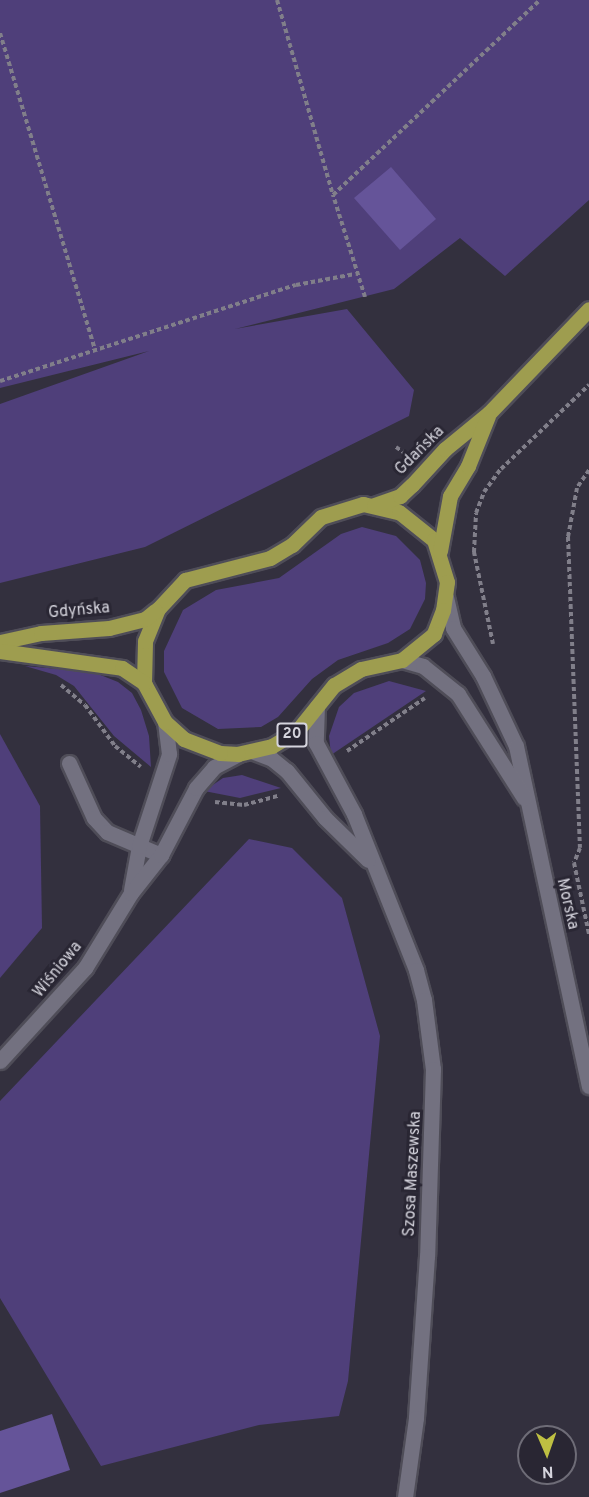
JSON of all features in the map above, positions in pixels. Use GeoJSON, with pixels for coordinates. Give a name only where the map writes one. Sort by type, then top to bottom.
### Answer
{"type":"FeatureCollection","features":[{"type":"Feature","properties":{"kind":"main road","name":"Gdańska"},"geometry":{"type":"LineString","coordinates":[[373,506],[400,496],[444,449],[489,413],[589,309]]}},
{"type":"Feature","properties":{"kind":"main road","name":"Gdańska"},"geometry":{"type":"LineString","coordinates":[[440,551],[450,496],[468,466],[489,413]]}},
{"type":"Feature","properties":{"kind":"main road","name":"20"},"geometry":{"type":"LineString","coordinates":[[347,506],[373,506],[412,519],[424,528],[440,551],[446,597],[434,634],[402,660],[350,675],[334,685],[297,731],[254,752],[238,754],[199,747],[165,722],[144,683],[145,641],[158,609],[192,576],[260,562],[292,545],[321,517],[347,506]]}},
{"type":"Feature","properties":{"kind":"main road","name":"Gdyńska"},"geometry":{"type":"LineString","coordinates":[[0,642],[41,633],[131,623],[158,609]]}},
{"type":"Feature","properties":{"kind":"main road"},"geometry":{"type":"LineString","coordinates":[[0,651],[122,668],[144,683]]}},
{"type":"Feature","properties":{"kind":"street","name":"Morska"},"geometry":{"type":"LineString","coordinates":[[446,597],[453,628],[483,676],[516,746],[589,1086]]}},
{"type":"Feature","properties":{"kind":"street","name":"Morska"},"geometry":{"type":"LineString","coordinates":[[402,660],[423,666],[458,694],[526,801]]}},
{"type":"Feature","properties":{"kind":"street","name":"Szosa Maszewska"},"geometry":{"type":"LineString","coordinates":[[317,706],[316,743],[354,814],[371,863],[395,912],[416,970],[424,1000],[433,1069],[427,1256],[416,1418],[405,1497]]}},
{"type":"Feature","properties":{"kind":"street","name":"Wiśniowa"},"geometry":{"type":"LineString","coordinates":[[131,893],[139,846],[169,754],[165,722]]}},
{"type":"Feature","properties":{"kind":"street","name":"Szosa Maszewska"},"geometry":{"type":"LineString","coordinates":[[254,752],[272,759],[287,771],[325,818],[371,863]]}},
{"type":"Feature","properties":{"kind":"street","name":"Wiśniowa"},"geometry":{"type":"LineString","coordinates":[[0,1061],[68,990],[100,946],[131,893],[161,855],[196,788],[214,767],[238,754]]}},
{"type":"Feature","properties":{"kind":"street"},"geometry":{"type":"LineString","coordinates":[[69,763],[94,818],[107,832],[161,855]]}},
{"type":"Feature","properties":{"kind":"path"},"geometry":{"type":"LineString","coordinates":[[277,0],[355,274],[365,297]]}},
{"type":"Feature","properties":{"kind":"path"},"geometry":{"type":"LineString","coordinates":[[333,195],[540,0]]}},
{"type":"Feature","properties":{"kind":"path"},"geometry":{"type":"LineString","coordinates":[[0,33],[95,349]]}},
{"type":"Feature","properties":{"kind":"path"},"geometry":{"type":"LineString","coordinates":[[0,381],[296,285],[355,274]]}},
{"type":"Feature","properties":{"kind":"path"},"geometry":{"type":"LineString","coordinates":[[538,433],[589,385]]}},
{"type":"Feature","properties":{"kind":"path"},"geometry":{"type":"LineString","coordinates":[[589,470],[577,488],[568,537],[580,848],[574,863],[589,934]]}},
{"type":"Feature","properties":{"kind":"shaded area"},"geometry":{"type":"Polygon","coordinates":[[[0,0],[589,0],[589,200],[505,276],[460,238],[394,289],[235,329],[347,309],[414,390],[409,416],[145,547],[0,583],[0,404],[149,351],[0,388],[0,0]]]}},
{"type":"Feature","properties":{"kind":"shaded area"},"geometry":{"type":"Polygon","coordinates":[[[362,527],[396,536],[420,560],[426,583],[425,599],[410,629],[388,643],[338,660],[312,679],[278,717],[261,727],[218,729],[182,708],[164,672],[164,651],[183,610],[216,590],[279,578],[341,534],[362,527]]]}},
{"type":"Feature","properties":{"kind":"shaded area"},"geometry":{"type":"Polygon","coordinates":[[[25,666],[93,672],[118,682],[132,693],[141,710],[149,736],[151,767],[114,736],[74,686],[56,675],[25,666]]]}},
{"type":"Feature","properties":{"kind":"shaded area"},"geometry":{"type":"Polygon","coordinates":[[[389,681],[426,691],[331,755],[329,736],[339,707],[354,693],[389,681]]]}},
{"type":"Feature","properties":{"kind":"shaded area"},"geometry":{"type":"Polygon","coordinates":[[[0,734],[40,806],[42,928],[0,978],[0,734]]]}},
{"type":"Feature","properties":{"kind":"shaded area"},"geometry":{"type":"Polygon","coordinates":[[[242,775],[281,788],[240,798],[204,791],[223,778],[242,775]]]}},
{"type":"Feature","properties":{"kind":"shaded area"},"geometry":{"type":"Polygon","coordinates":[[[249,839],[292,848],[342,898],[380,1036],[348,1381],[339,1416],[259,1425],[101,1466],[0,1298],[0,1101],[249,839]]]}},
{"type":"Feature","properties":{"kind":"building"},"geometry":{"type":"Polygon","coordinates":[[[391,167],[436,219],[400,250],[354,198],[391,167]]]}},
{"type":"Feature","properties":{"kind":"building"},"geometry":{"type":"Polygon","coordinates":[[[52,1414],[70,1470],[0,1493],[0,1431],[52,1414]]]}}]}
